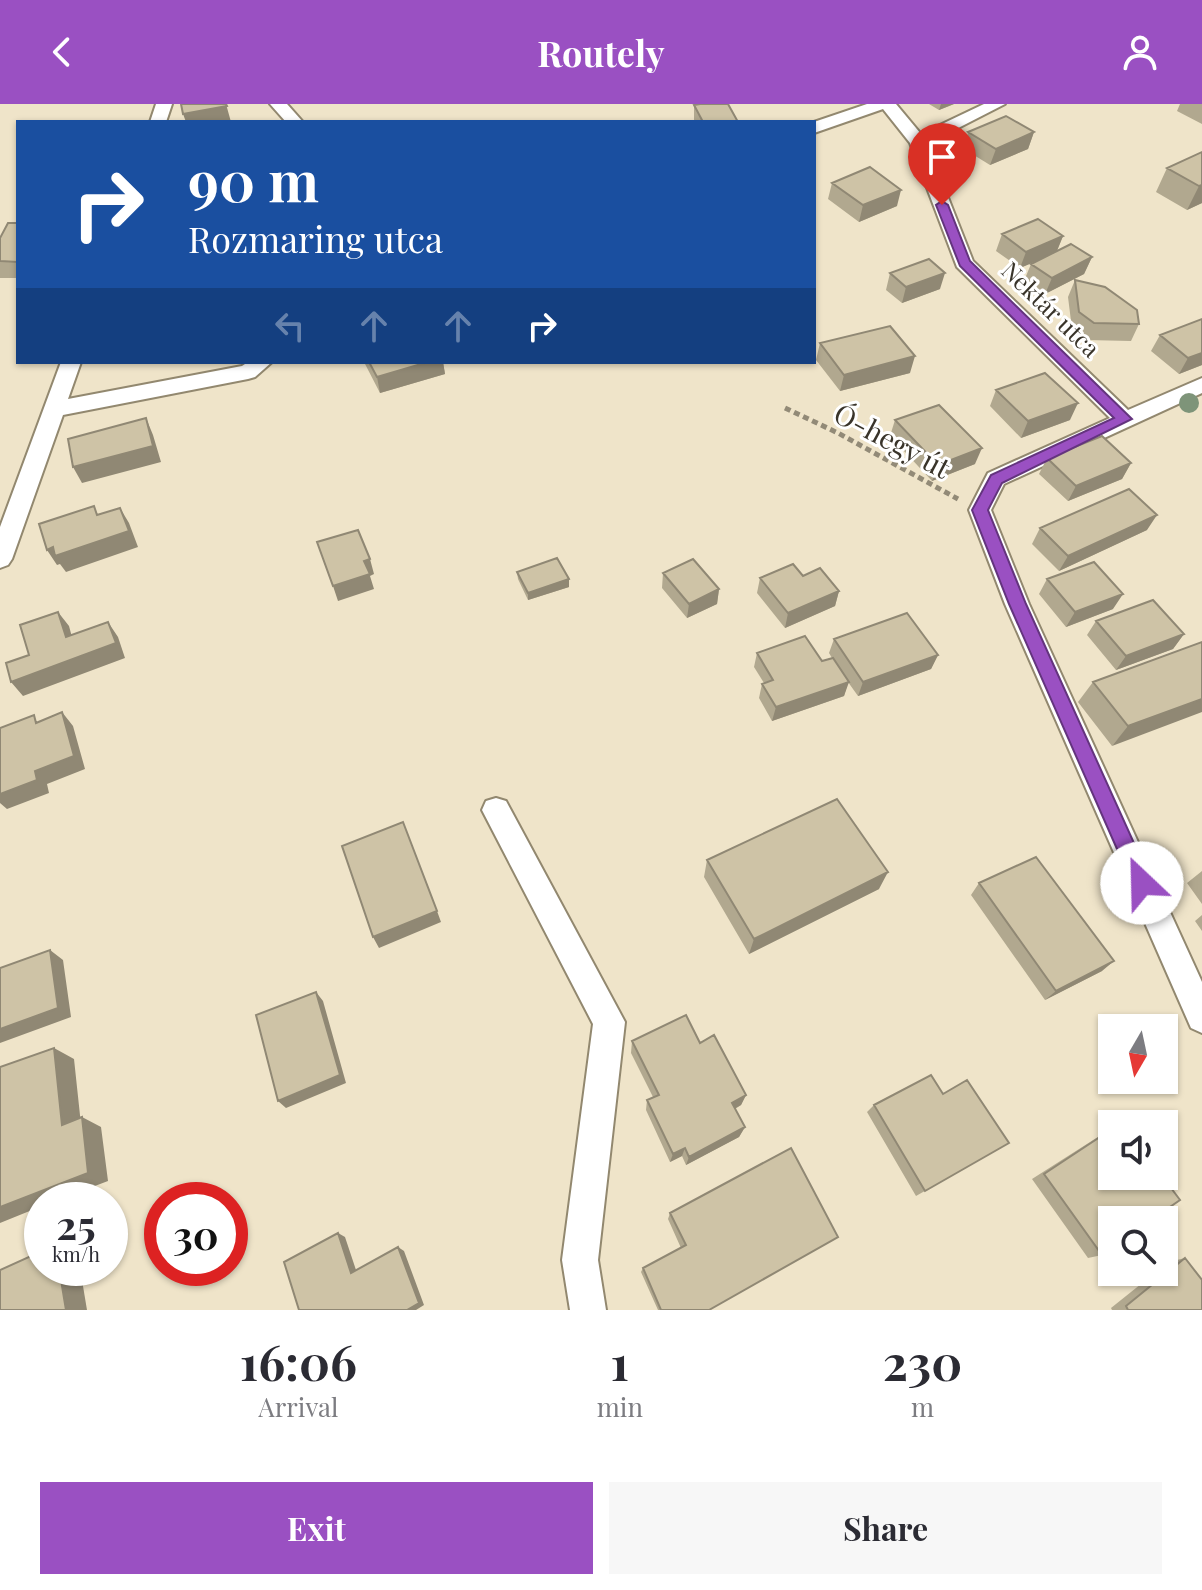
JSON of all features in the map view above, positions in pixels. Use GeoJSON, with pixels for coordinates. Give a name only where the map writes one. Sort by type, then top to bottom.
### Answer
{"type":"FeatureCollection","features":[{"type":"Feature","properties":{"kind":"street"},"geometry":{"type":"LineString","coordinates":[[278,104],[293,120]]}},
{"type":"Feature","properties":{"kind":"street"},"geometry":{"type":"LineString","coordinates":[[816,127],[885,104]]}},
{"type":"Feature","properties":{"kind":"street","name":"Nektár utca"},"geometry":{"type":"LineString","coordinates":[[885,104],[918,142],[964,263],[1124,419]]}},
{"type":"Feature","properties":{"kind":"street"},"geometry":{"type":"LineString","coordinates":[[918,142],[997,104]]}},
{"type":"Feature","properties":{"kind":"street"},"geometry":{"type":"LineString","coordinates":[[0,559],[70,364]]}},
{"type":"Feature","properties":{"kind":"street"},"geometry":{"type":"LineString","coordinates":[[54,409],[248,372],[259,364]]}},
{"type":"Feature","properties":{"kind":"street"},"geometry":{"type":"LineString","coordinates":[[1202,385],[996,479],[980,510],[1017,604],[1202,1017]]}},
{"type":"Feature","properties":{"kind":"street"},"geometry":{"type":"LineString","coordinates":[[496,810],[609,1022],[580,1260],[588,1310]]}},
{"type":"Feature","properties":{"kind":"path","name":"Ó-hegy út"},"geometry":{"type":"LineString","coordinates":[[785,408],[838,433],[980,510]]}},
{"type":"Feature","properties":{"kind":"building"},"geometry":{"type":"Polygon","coordinates":[[[181,104],[226,104],[227,106],[183,114],[181,104]]]}},
{"type":"Feature","properties":{"kind":"building"},"geometry":{"type":"Polygon","coordinates":[[[728,104],[737,120],[702,120],[694,105],[728,104]]]}},
{"type":"Feature","properties":{"kind":"building"},"geometry":{"type":"Polygon","coordinates":[[[1006,116],[1034,132],[996,149],[968,132],[1006,116]]]}},
{"type":"Feature","properties":{"kind":"building"},"geometry":{"type":"Polygon","coordinates":[[[1202,152],[1202,185],[1167,168],[1202,152]]]}},
{"type":"Feature","properties":{"kind":"building"},"geometry":{"type":"Polygon","coordinates":[[[870,167],[901,190],[863,205],[832,183],[870,167]]]}},
{"type":"Feature","properties":{"kind":"building"},"geometry":{"type":"Polygon","coordinates":[[[1038,219],[1063,236],[1026,252],[1002,234],[1038,219]]]}},
{"type":"Feature","properties":{"kind":"building"},"geometry":{"type":"Polygon","coordinates":[[[8,223],[16,223],[16,262],[0,261],[0,238],[8,223]]]}},
{"type":"Feature","properties":{"kind":"building"},"geometry":{"type":"Polygon","coordinates":[[[1071,244],[1092,257],[1052,278],[1031,264],[1071,244]]]}},
{"type":"Feature","properties":{"kind":"building"},"geometry":{"type":"Polygon","coordinates":[[[929,259],[945,273],[906,287],[890,273],[929,259]]]}},
{"type":"Feature","properties":{"kind":"building"},"geometry":{"type":"Polygon","coordinates":[[[1075,280],[1105,287],[1137,310],[1139,324],[1094,323],[1079,312],[1075,280]]]}},
{"type":"Feature","properties":{"kind":"building"},"geometry":{"type":"Polygon","coordinates":[[[1202,319],[1202,353],[1188,358],[1160,335],[1202,319]]]}},
{"type":"Feature","properties":{"kind":"building"},"geometry":{"type":"Polygon","coordinates":[[[890,326],[915,356],[844,375],[820,343],[890,326]]]}},
{"type":"Feature","properties":{"kind":"building"},"geometry":{"type":"Polygon","coordinates":[[[370,364],[421,364],[377,377],[370,364]]]}},
{"type":"Feature","properties":{"kind":"building"},"geometry":{"type":"Polygon","coordinates":[[[1045,373],[1078,403],[1028,421],[996,390],[1045,373]]]}},
{"type":"Feature","properties":{"kind":"building"},"geometry":{"type":"Polygon","coordinates":[[[939,405],[982,448],[938,465],[895,420],[939,405]]]}},
{"type":"Feature","properties":{"kind":"building"},"geometry":{"type":"Polygon","coordinates":[[[146,418],[153,446],[73,467],[68,439],[146,418]]]}},
{"type":"Feature","properties":{"kind":"building"},"geometry":{"type":"Polygon","coordinates":[[[1102,436],[1131,463],[1076,486],[1047,458],[1102,436]]]}},
{"type":"Feature","properties":{"kind":"building"},"geometry":{"type":"Polygon","coordinates":[[[1129,489],[1157,515],[1068,556],[1040,528],[1129,489]]]}},
{"type":"Feature","properties":{"kind":"building"},"geometry":{"type":"Polygon","coordinates":[[[94,506],[97,515],[120,508],[129,531],[55,556],[53,547],[47,550],[39,524],[94,506]]]}},
{"type":"Feature","properties":{"kind":"building"},"geometry":{"type":"Polygon","coordinates":[[[358,530],[370,559],[364,561],[370,574],[333,586],[317,542],[358,530]]]}},
{"type":"Feature","properties":{"kind":"building"},"geometry":{"type":"Polygon","coordinates":[[[557,558],[569,579],[528,593],[517,572],[557,558]]]}},
{"type":"Feature","properties":{"kind":"building"},"geometry":{"type":"Polygon","coordinates":[[[693,559],[719,589],[689,604],[663,573],[693,559]]]}},
{"type":"Feature","properties":{"kind":"building"},"geometry":{"type":"Polygon","coordinates":[[[1094,562],[1123,594],[1075,612],[1047,579],[1094,562]]]}},
{"type":"Feature","properties":{"kind":"building"},"geometry":{"type":"Polygon","coordinates":[[[793,564],[803,576],[820,568],[839,591],[788,613],[760,578],[793,564]]]}},
{"type":"Feature","properties":{"kind":"building"},"geometry":{"type":"Polygon","coordinates":[[[1153,600],[1184,634],[1126,656],[1096,621],[1153,600]]]}},
{"type":"Feature","properties":{"kind":"building"},"geometry":{"type":"Polygon","coordinates":[[[58,612],[66,637],[108,622],[116,643],[11,682],[6,663],[29,655],[20,625],[58,612]]]}},
{"type":"Feature","properties":{"kind":"building"},"geometry":{"type":"Polygon","coordinates":[[[907,613],[938,655],[863,682],[834,639],[907,613]]]}},
{"type":"Feature","properties":{"kind":"building"},"geometry":{"type":"Polygon","coordinates":[[[805,636],[822,661],[833,658],[849,682],[776,707],[762,684],[773,680],[757,653],[805,636]]]}},
{"type":"Feature","properties":{"kind":"building"},"geometry":{"type":"Polygon","coordinates":[[[1202,642],[1202,699],[1128,726],[1093,682],[1202,642]]]}},
{"type":"Feature","properties":{"kind":"building"},"geometry":{"type":"Polygon","coordinates":[[[62,712],[74,756],[35,771],[37,780],[0,794],[0,728],[34,715],[36,723],[62,712]]]}},
{"type":"Feature","properties":{"kind":"building"},"geometry":{"type":"Polygon","coordinates":[[[837,799],[888,872],[754,939],[707,860],[837,799]]]}},
{"type":"Feature","properties":{"kind":"building"},"geometry":{"type":"Polygon","coordinates":[[[403,822],[437,911],[373,937],[342,846],[403,822]]]}},
{"type":"Feature","properties":{"kind":"building"},"geometry":{"type":"Polygon","coordinates":[[[1036,857],[1114,961],[1056,991],[979,883],[1036,857]]]}},
{"type":"Feature","properties":{"kind":"building"},"geometry":{"type":"Polygon","coordinates":[[[50,950],[58,1008],[0,1029],[0,968],[50,950]]]}},
{"type":"Feature","properties":{"kind":"building"},"geometry":{"type":"Polygon","coordinates":[[[316,992],[340,1075],[278,1101],[256,1015],[316,992]]]}},
{"type":"Feature","properties":{"kind":"building"},"geometry":{"type":"Polygon","coordinates":[[[686,1015],[700,1043],[714,1035],[746,1095],[732,1103],[745,1127],[689,1157],[685,1148],[673,1154],[647,1100],[659,1095],[632,1041],[686,1015]]]}},
{"type":"Feature","properties":{"kind":"building"},"geometry":{"type":"Polygon","coordinates":[[[54,1048],[62,1125],[82,1117],[88,1173],[65,1182],[24,1182],[24,1198],[0,1207],[0,1067],[54,1048]]]}},
{"type":"Feature","properties":{"kind":"building"},"geometry":{"type":"Polygon","coordinates":[[[931,1075],[943,1094],[967,1080],[1009,1143],[925,1191],[874,1105],[931,1075]]]}},
{"type":"Feature","properties":{"kind":"building"},"geometry":{"type":"Polygon","coordinates":[[[1098,1138],[1098,1190],[1172,1190],[1180,1200],[1171,1206],[1098,1206],[1098,1249],[1044,1174],[1098,1138]]]}},
{"type":"Feature","properties":{"kind":"building"},"geometry":{"type":"Polygon","coordinates":[[[791,1148],[838,1237],[709,1310],[661,1310],[643,1268],[686,1245],[670,1213],[791,1148]]]}},
{"type":"Feature","properties":{"kind":"building"},"geometry":{"type":"Polygon","coordinates":[[[338,1233],[351,1273],[398,1247],[419,1303],[407,1310],[299,1310],[284,1262],[338,1233]]]}},
{"type":"Feature","properties":{"kind":"building"},"geometry":{"type":"Polygon","coordinates":[[[1185,1258],[1202,1280],[1202,1310],[1128,1310],[1126,1306],[1151,1286],[1178,1286],[1178,1264],[1185,1258]]]}},
{"type":"Feature","properties":{"kind":"building"},"geometry":{"type":"Polygon","coordinates":[[[24,1259],[24,1286],[62,1286],[66,1310],[0,1310],[0,1270],[24,1259]]]}},
{"type":"Feature","properties":{"kind":"route"},"geometry":{"type":"LineString","coordinates":[[942,205],[964,263],[1124,419],[996,479],[980,510],[1017,604],[1142,883]]}}]}
